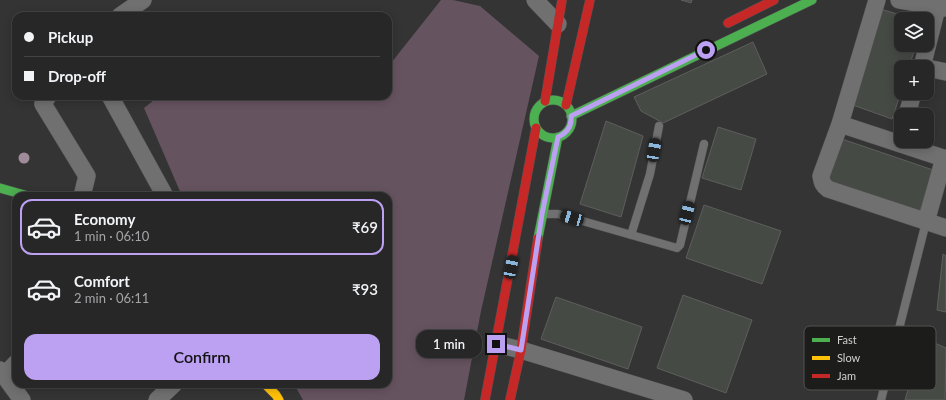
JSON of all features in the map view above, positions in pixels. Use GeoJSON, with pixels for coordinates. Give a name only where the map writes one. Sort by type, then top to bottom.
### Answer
{"type":"FeatureCollection","features":[{"type":"Feature","properties":{"kind":"main road"},"geometry":{"type":"LineString","coordinates":[[545,101],[562,0]]}},
{"type":"Feature","properties":{"kind":"main road"},"geometry":{"type":"LineString","coordinates":[[569,110],[558,100],[545,101],[540,104],[534,115],[536,128],[540,133],[551,138],[558,137],[568,130],[571,125],[569,110],[590,0]]}},
{"type":"Feature","properties":{"kind":"main road"},"geometry":{"type":"LineString","coordinates":[[718,28],[774,0]]}},
{"type":"Feature","properties":{"kind":"main road"},"geometry":{"type":"LineString","coordinates":[[569,110],[706,50],[812,0]]}},
{"type":"Feature","properties":{"kind":"main road"},"geometry":{"type":"LineString","coordinates":[[569,110],[589,98]]}},
{"type":"Feature","properties":{"kind":"main road"},"geometry":{"type":"LineString","coordinates":[[485,400],[536,128]]}},
{"type":"Feature","properties":{"kind":"main road"},"geometry":{"type":"LineString","coordinates":[[510,400],[521,350],[542,214],[558,137]]}},
{"type":"Feature","properties":{"kind":"main road"},"geometry":{"type":"LineString","coordinates":[[0,188],[14,192]]}},
{"type":"Feature","properties":{"kind":"main road"},"geometry":{"type":"LineString","coordinates":[[261,388],[262,395]]}},
{"type":"Feature","properties":{"kind":"main road"},"geometry":{"type":"LineString","coordinates":[[269,388],[279,400]]}},
{"type":"Feature","properties":{"kind":"street"},"geometry":{"type":"LineString","coordinates":[[126,12],[144,0]]}},
{"type":"Feature","properties":{"kind":"street"},"geometry":{"type":"LineString","coordinates":[[535,0],[558,24]]}},
{"type":"Feature","properties":{"kind":"street"},"geometry":{"type":"LineString","coordinates":[[877,0],[840,124],[822,176],[822,182],[828,190],[946,228]]}},
{"type":"Feature","properties":{"kind":"street"},"geometry":{"type":"LineString","coordinates":[[899,0],[941,5],[926,60]]}},
{"type":"Feature","properties":{"kind":"street"},"geometry":{"type":"LineString","coordinates":[[934,69],[946,72]]}},
{"type":"Feature","properties":{"kind":"street"},"geometry":{"type":"LineString","coordinates":[[46,100],[43,104],[87,176],[83,192]]}},
{"type":"Feature","properties":{"kind":"street"},"geometry":{"type":"LineString","coordinates":[[112,100],[163,192]]}},
{"type":"Feature","properties":{"kind":"street"},"geometry":{"type":"LineString","coordinates":[[840,124],[894,137]]}},
{"type":"Feature","properties":{"kind":"street"},"geometry":{"type":"LineString","coordinates":[[921,148],[945,159],[926,222]]}},
{"type":"Feature","properties":{"kind":"street"},"geometry":{"type":"LineString","coordinates":[[496,344],[521,350],[684,400]]}},
{"type":"Feature","properties":{"kind":"street"},"geometry":{"type":"LineString","coordinates":[[12,366],[2,373],[12,386]]}},
{"type":"Feature","properties":{"kind":"street"},"geometry":{"type":"LineString","coordinates":[[639,386],[652,400]]}},
{"type":"Feature","properties":{"kind":"street"},"geometry":{"type":"LineString","coordinates":[[13,388],[22,400]]}},
{"type":"Feature","properties":{"kind":"street"},"geometry":{"type":"LineString","coordinates":[[157,400],[170,388]]}},
{"type":"Feature","properties":{"kind":"lane"},"geometry":{"type":"LineString","coordinates":[[631,235],[650,174],[659,126]]}},
{"type":"Feature","properties":{"kind":"lane"},"geometry":{"type":"LineString","coordinates":[[542,214],[558,214],[677,248],[680,245],[704,144]]}},
{"type":"Feature","properties":{"kind":"lane"},"geometry":{"type":"LineString","coordinates":[[900,326],[926,222]]}},
{"type":"Feature","properties":{"kind":"lane"},"geometry":{"type":"LineString","coordinates":[[881,400],[884,390]]}},
{"type":"Feature","properties":{"kind":"shaded area"},"geometry":{"type":"Polygon","coordinates":[[[441,0],[453,0],[480,6],[539,56],[481,311],[464,400],[303,400],[296,388],[392,388],[392,192],[180,192],[144,108],[154,100],[392,100],[392,62],[441,0]]]}},
{"type":"Feature","properties":{"kind":"building"},"geometry":{"type":"Polygon","coordinates":[[[681,0],[692,0],[691,3],[681,0]]]}},
{"type":"Feature","properties":{"kind":"building"},"geometry":{"type":"Polygon","coordinates":[[[881,9],[894,13],[894,52],[914,52],[911,60],[894,60],[894,100],[898,100],[896,108],[894,108],[892,119],[850,104],[881,9]]]}},
{"type":"Feature","properties":{"kind":"building"},"geometry":{"type":"Polygon","coordinates":[[[753,42],[767,74],[663,123],[641,111],[634,97],[753,42]]]}},
{"type":"Feature","properties":{"kind":"building"},"geometry":{"type":"Polygon","coordinates":[[[606,121],[643,136],[621,217],[580,204],[606,121]]]}},
{"type":"Feature","properties":{"kind":"building"},"geometry":{"type":"Polygon","coordinates":[[[718,127],[756,139],[741,190],[702,178],[718,127]]]}},
{"type":"Feature","properties":{"kind":"building"},"geometry":{"type":"Polygon","coordinates":[[[839,138],[933,170],[920,211],[825,181],[839,138]]]}},
{"type":"Feature","properties":{"kind":"building"},"geometry":{"type":"Polygon","coordinates":[[[704,205],[781,231],[762,284],[686,258],[704,205]]]}},
{"type":"Feature","properties":{"kind":"building"},"geometry":{"type":"Polygon","coordinates":[[[943,254],[946,256],[946,312],[937,310],[943,254]]]}},
{"type":"Feature","properties":{"kind":"building"},"geometry":{"type":"Polygon","coordinates":[[[683,295],[752,320],[726,393],[657,368],[683,295]]]}},
{"type":"Feature","properties":{"kind":"building"},"geometry":{"type":"Polygon","coordinates":[[[556,297],[642,327],[628,369],[541,339],[556,297]]]}},
{"type":"Feature","properties":{"kind":"building"},"geometry":{"type":"Polygon","coordinates":[[[936,344],[946,348],[945,400],[905,400],[908,390],[936,390],[936,344]]]}},
{"type":"Feature","properties":{"kind":"traffic: fast"},"geometry":{"type":"LineString","coordinates":[[571,116],[812,0]]}},
{"type":"Feature","properties":{"kind":"traffic: fast"},"geometry":{"type":"LineString","coordinates":[[553,100],[563,103],[569,109],[572,119],[569,129],[563,135],[553,138],[543,135],[537,129],[534,119],[537,109],[543,103],[553,100]]}},
{"type":"Feature","properties":{"kind":"traffic: fast"},"geometry":{"type":"LineString","coordinates":[[538,238],[558,137]]}},
{"type":"Feature","properties":{"kind":"traffic: fast"},"geometry":{"type":"LineString","coordinates":[[0,188],[14,192]]}},
{"type":"Feature","properties":{"kind":"traffic: slow"},"geometry":{"type":"LineString","coordinates":[[269,388],[279,400]]}},
{"type":"Feature","properties":{"kind":"traffic: jam"},"geometry":{"type":"LineString","coordinates":[[545,101],[562,0]]}},
{"type":"Feature","properties":{"kind":"traffic: jam"},"geometry":{"type":"LineString","coordinates":[[566,105],[590,0]]}},
{"type":"Feature","properties":{"kind":"traffic: jam"},"geometry":{"type":"LineString","coordinates":[[728,23],[774,0]]}},
{"type":"Feature","properties":{"kind":"traffic: jam"},"geometry":{"type":"LineString","coordinates":[[485,400],[536,128]]}},
{"type":"Feature","properties":{"kind":"traffic: jam"},"geometry":{"type":"LineString","coordinates":[[510,400],[521,350],[538,238]]}},
{"type":"Feature","properties":{"kind":"route"},"geometry":{"type":"LineString","coordinates":[[496,344],[521,350],[542,214],[558,137],[568,130],[571,125],[571,116],[706,50]]}}]}
